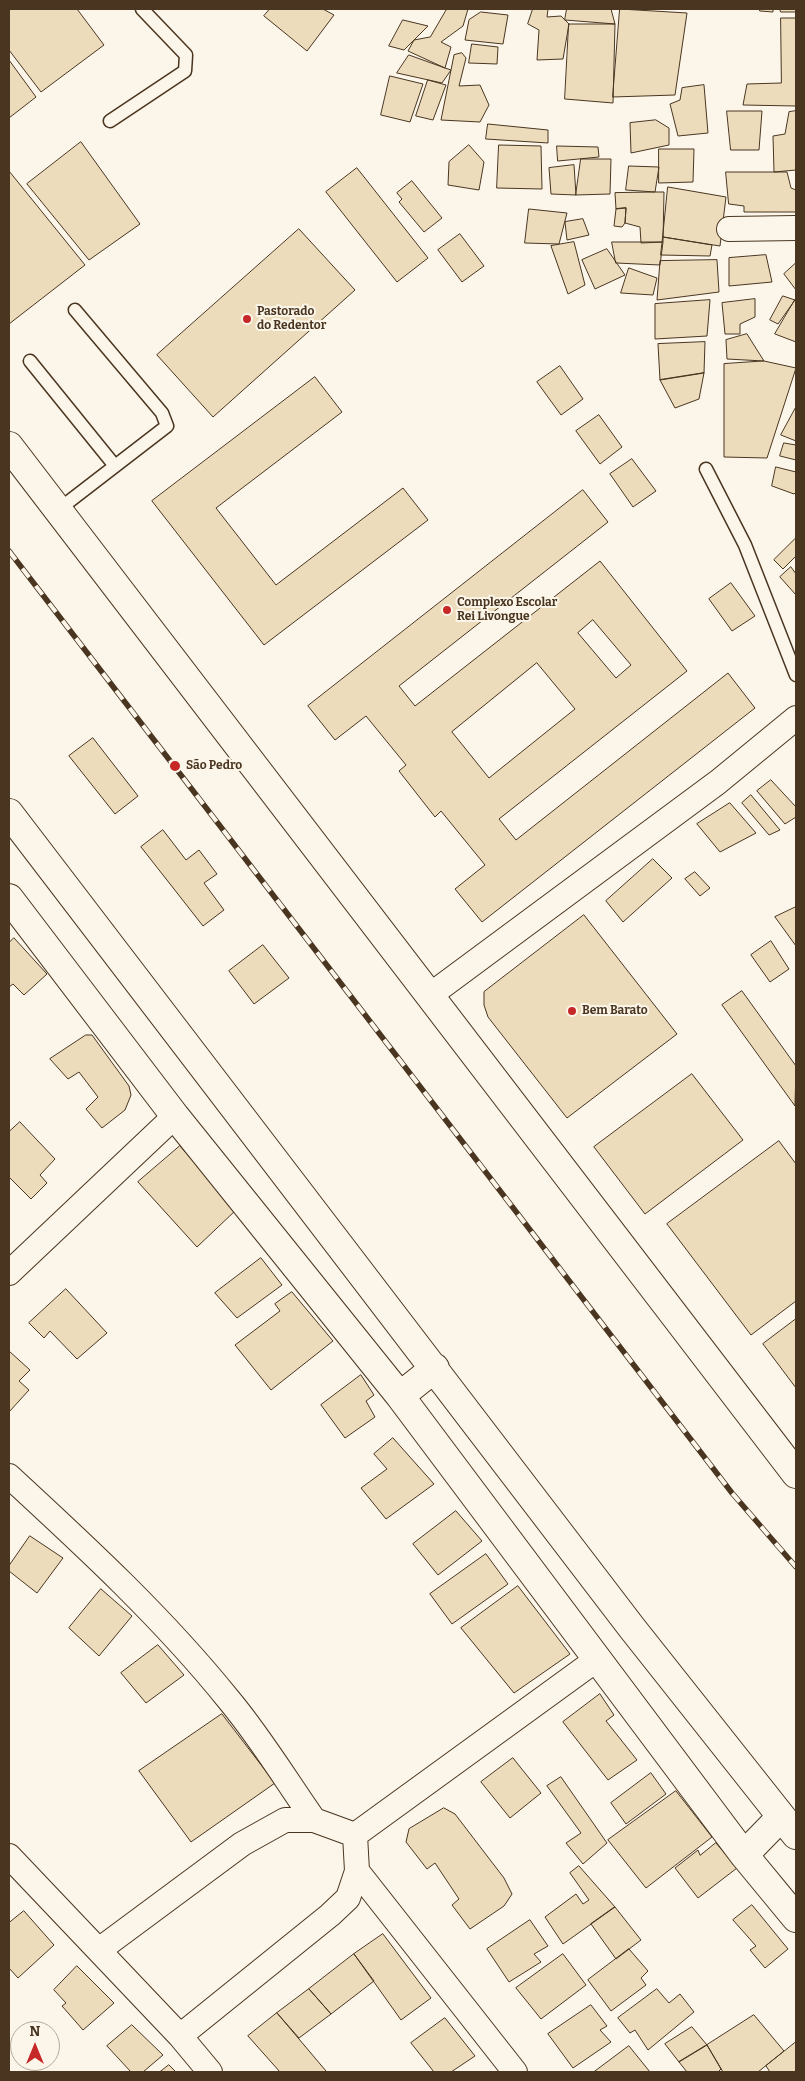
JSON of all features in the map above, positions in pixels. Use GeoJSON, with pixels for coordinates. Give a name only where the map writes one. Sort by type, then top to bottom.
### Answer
{"type":"FeatureCollection","features":[{"type":"Feature","properties":{"kind":"main road"},"geometry":{"type":"LineString","coordinates":[[9,446],[796,1474]]}},
{"type":"Feature","properties":{"kind":"main road"},"geometry":{"type":"LineString","coordinates":[[9,813],[209,1078],[435,1368],[632,1628],[789,1826],[744,1855]]}},
{"type":"Feature","properties":{"kind":"main road"},"geometry":{"type":"LineString","coordinates":[[9,898],[175,1116],[400,1396],[596,1660],[744,1855],[796,1918]]}},
{"type":"Feature","properties":{"kind":"main road"},"geometry":{"type":"LineString","coordinates":[[400,1396],[435,1368]]}},
{"type":"Feature","properties":{"kind":"street"},"geometry":{"type":"LineString","coordinates":[[729,230],[796,228]]}},
{"type":"Feature","properties":{"kind":"street"},"geometry":{"type":"LineString","coordinates":[[429,996],[718,782],[796,718]]}},
{"type":"Feature","properties":{"kind":"street"},"geometry":{"type":"LineString","coordinates":[[9,1273],[175,1116]]}},
{"type":"Feature","properties":{"kind":"street"},"geometry":{"type":"LineString","coordinates":[[9,1476],[146,1606],[230,1700],[314,1820]]}},
{"type":"Feature","properties":{"kind":"street"},"geometry":{"type":"LineString","coordinates":[[355,1835],[596,1660]]}},
{"type":"Feature","properties":{"kind":"street"},"geometry":{"type":"LineString","coordinates":[[98,1950],[242,1844],[285,1820],[314,1820],[355,1835]]}},
{"type":"Feature","properties":{"kind":"street"},"geometry":{"type":"LineString","coordinates":[[180,2036],[348,1898],[357,1871],[355,1835]]}},
{"type":"Feature","properties":{"kind":"street"},"geometry":{"type":"LineString","coordinates":[[9,1856],[180,2036],[210,2072]]}},
{"type":"Feature","properties":{"kind":"street"},"geometry":{"type":"LineString","coordinates":[[357,1871],[515,2072]]}},
{"type":"Feature","properties":{"kind":"lane"},"geometry":{"type":"LineString","coordinates":[[110,121],[185,71],[186,54],[142,9]]}},
{"type":"Feature","properties":{"kind":"lane"},"geometry":{"type":"LineString","coordinates":[[58,510],[167,426],[162,413],[75,310]]}},
{"type":"Feature","properties":{"kind":"lane"},"geometry":{"type":"LineString","coordinates":[[30,361],[115,466]]}},
{"type":"Feature","properties":{"kind":"lane"},"geometry":{"type":"LineString","coordinates":[[706,468],[745,545],[796,675]]}},
{"type":"Feature","properties":{"kind":"building"},"geometry":{"type":"Polygon","coordinates":[[[9,9],[77,9],[104,45],[41,92],[9,50],[9,9]]]}},
{"type":"Feature","properties":{"kind":"building"},"geometry":{"type":"Polygon","coordinates":[[[270,9],[323,9],[334,15],[307,51],[264,16],[270,9]]]}},
{"type":"Feature","properties":{"kind":"building"},"geometry":{"type":"Polygon","coordinates":[[[447,9],[468,9],[463,26],[441,42],[451,47],[445,68],[408,51],[414,40],[430,37],[447,9]]]}},
{"type":"Feature","properties":{"kind":"building"},"geometry":{"type":"Polygon","coordinates":[[[533,9],[548,9],[547,17],[561,16],[569,24],[563,59],[537,60],[539,30],[528,24],[533,9]]]}},
{"type":"Feature","properties":{"kind":"building"},"geometry":{"type":"Polygon","coordinates":[[[567,9],[611,9],[615,24],[565,20],[567,9]]]}},
{"type":"Feature","properties":{"kind":"building"},"geometry":{"type":"Polygon","coordinates":[[[620,9],[687,13],[675,95],[613,97],[620,9]]]}},
{"type":"Feature","properties":{"kind":"building"},"geometry":{"type":"Polygon","coordinates":[[[760,9],[773,9],[773,12],[760,11],[760,9]]]}},
{"type":"Feature","properties":{"kind":"building"},"geometry":{"type":"Polygon","coordinates":[[[780,9],[796,9],[796,12],[781,12],[780,9]]]}},
{"type":"Feature","properties":{"kind":"building"},"geometry":{"type":"Polygon","coordinates":[[[481,12],[508,15],[503,44],[465,40],[469,20],[481,12]]]}},
{"type":"Feature","properties":{"kind":"building"},"geometry":{"type":"Polygon","coordinates":[[[781,18],[796,18],[796,106],[743,105],[747,84],[781,83],[781,18]]]}},
{"type":"Feature","properties":{"kind":"building"},"geometry":{"type":"Polygon","coordinates":[[[403,20],[428,26],[404,50],[389,46],[403,20]]]}},
{"type":"Feature","properties":{"kind":"building"},"geometry":{"type":"Polygon","coordinates":[[[569,24],[615,24],[613,103],[565,99],[569,24]]]}},
{"type":"Feature","properties":{"kind":"building"},"geometry":{"type":"Polygon","coordinates":[[[472,44],[498,47],[497,64],[469,63],[472,44]]]}},
{"type":"Feature","properties":{"kind":"building"},"geometry":{"type":"Polygon","coordinates":[[[462,53],[466,58],[459,86],[480,85],[489,105],[480,122],[441,120],[454,55],[462,53]]]}},
{"type":"Feature","properties":{"kind":"building"},"geometry":{"type":"Polygon","coordinates":[[[409,55],[451,70],[442,83],[397,73],[409,55]]]}},
{"type":"Feature","properties":{"kind":"building"},"geometry":{"type":"Polygon","coordinates":[[[9,60],[36,97],[9,118],[9,60]]]}},
{"type":"Feature","properties":{"kind":"building"},"geometry":{"type":"Polygon","coordinates":[[[390,76],[423,84],[410,122],[381,115],[390,76]]]}},
{"type":"Feature","properties":{"kind":"building"},"geometry":{"type":"Polygon","coordinates":[[[428,80],[446,85],[433,120],[416,116],[428,80]]]}},
{"type":"Feature","properties":{"kind":"building"},"geometry":{"type":"Polygon","coordinates":[[[704,85],[708,133],[678,136],[670,104],[680,100],[682,88],[704,85]]]}},
{"type":"Feature","properties":{"kind":"building"},"geometry":{"type":"Polygon","coordinates":[[[727,111],[762,111],[759,150],[731,150],[727,111]]]}},
{"type":"Feature","properties":{"kind":"building"},"geometry":{"type":"Polygon","coordinates":[[[796,111],[796,170],[774,172],[773,136],[785,134],[789,112],[796,111]]]}},
{"type":"Feature","properties":{"kind":"building"},"geometry":{"type":"Polygon","coordinates":[[[656,120],[669,128],[669,145],[631,153],[630,123],[656,120]]]}},
{"type":"Feature","properties":{"kind":"building"},"geometry":{"type":"Polygon","coordinates":[[[488,124],[548,130],[548,143],[486,139],[488,124]]]}},
{"type":"Feature","properties":{"kind":"building"},"geometry":{"type":"Polygon","coordinates":[[[81,142],[140,224],[89,260],[27,184],[81,142]]]}},
{"type":"Feature","properties":{"kind":"building"},"geometry":{"type":"Polygon","coordinates":[[[469,145],[484,162],[479,190],[448,185],[449,162],[469,145]]]}},
{"type":"Feature","properties":{"kind":"building"},"geometry":{"type":"Polygon","coordinates":[[[499,145],[541,146],[542,189],[497,188],[499,145]]]}},
{"type":"Feature","properties":{"kind":"building"},"geometry":{"type":"Polygon","coordinates":[[[557,146],[598,147],[599,157],[558,161],[557,146]]]}},
{"type":"Feature","properties":{"kind":"building"},"geometry":{"type":"Polygon","coordinates":[[[659,149],[694,149],[693,182],[659,183],[659,149]]]}},
{"type":"Feature","properties":{"kind":"building"},"geometry":{"type":"Polygon","coordinates":[[[581,159],[611,159],[610,194],[576,195],[581,159]]]}},
{"type":"Feature","properties":{"kind":"building"},"geometry":{"type":"Polygon","coordinates":[[[574,165],[576,195],[551,194],[549,168],[574,165]]]}},
{"type":"Feature","properties":{"kind":"building"},"geometry":{"type":"Polygon","coordinates":[[[629,166],[659,167],[655,192],[626,190],[629,166]]]}},
{"type":"Feature","properties":{"kind":"building"},"geometry":{"type":"Polygon","coordinates":[[[357,168],[428,258],[397,282],[326,192],[357,168]]]}},
{"type":"Feature","properties":{"kind":"building"},"geometry":{"type":"Polygon","coordinates":[[[9,171],[85,265],[9,324],[9,171]]]}},
{"type":"Feature","properties":{"kind":"building"},"geometry":{"type":"Polygon","coordinates":[[[726,172],[787,172],[791,188],[796,190],[796,212],[744,212],[744,206],[729,204],[726,172]]]}},
{"type":"Feature","properties":{"kind":"building"},"geometry":{"type":"Polygon","coordinates":[[[412,181],[442,218],[424,232],[399,202],[402,199],[397,193],[412,181]]]}},
{"type":"Feature","properties":{"kind":"building"},"geometry":{"type":"Polygon","coordinates":[[[668,187],[726,197],[720,246],[663,237],[668,187]]]}},
{"type":"Feature","properties":{"kind":"building"},"geometry":{"type":"Polygon","coordinates":[[[664,192],[663,242],[641,243],[640,227],[625,223],[626,208],[616,209],[615,193],[664,192]]]}},
{"type":"Feature","properties":{"kind":"building"},"geometry":{"type":"Polygon","coordinates":[[[626,208],[625,223],[622,227],[614,226],[616,209],[626,208]]]}},
{"type":"Feature","properties":{"kind":"building"},"geometry":{"type":"Polygon","coordinates":[[[529,209],[567,213],[559,244],[525,243],[529,209]]]}},
{"type":"Feature","properties":{"kind":"building"},"geometry":{"type":"Polygon","coordinates":[[[583,219],[589,235],[567,240],[565,222],[583,219]]]}},
{"type":"Feature","properties":{"kind":"building"},"geometry":{"type":"Polygon","coordinates":[[[299,229],[355,290],[213,417],[157,355],[299,229]]]}},
{"type":"Feature","properties":{"kind":"building"},"geometry":{"type":"Polygon","coordinates":[[[460,234],[484,266],[462,282],[438,250],[460,234]]]}},
{"type":"Feature","properties":{"kind":"building"},"geometry":{"type":"Polygon","coordinates":[[[663,237],[712,245],[710,256],[661,255],[663,237]]]}},
{"type":"Feature","properties":{"kind":"building"},"geometry":{"type":"Polygon","coordinates":[[[574,242],[585,285],[568,294],[551,246],[574,242]]]}},
{"type":"Feature","properties":{"kind":"building"},"geometry":{"type":"Polygon","coordinates":[[[612,242],[663,242],[660,265],[616,263],[612,242]]]}},
{"type":"Feature","properties":{"kind":"building"},"geometry":{"type":"Polygon","coordinates":[[[607,249],[625,275],[595,289],[582,260],[607,249]]]}},
{"type":"Feature","properties":{"kind":"building"},"geometry":{"type":"Polygon","coordinates":[[[766,255],[772,282],[729,286],[729,258],[766,255]]]}},
{"type":"Feature","properties":{"kind":"building"},"geometry":{"type":"Polygon","coordinates":[[[717,260],[719,292],[657,300],[660,261],[717,260]]]}},
{"type":"Feature","properties":{"kind":"building"},"geometry":{"type":"Polygon","coordinates":[[[796,263],[796,290],[784,274],[796,263]]]}},
{"type":"Feature","properties":{"kind":"building"},"geometry":{"type":"Polygon","coordinates":[[[629,268],[657,278],[653,295],[621,293],[629,268]]]}},
{"type":"Feature","properties":{"kind":"building"},"geometry":{"type":"Polygon","coordinates":[[[783,296],[795,300],[778,324],[770,320],[783,296]]]}},
{"type":"Feature","properties":{"kind":"building"},"geometry":{"type":"Polygon","coordinates":[[[755,299],[755,317],[740,324],[740,334],[725,334],[722,303],[755,299]]]}},
{"type":"Feature","properties":{"kind":"building"},"geometry":{"type":"Polygon","coordinates":[[[710,300],[707,336],[655,339],[655,304],[710,300]]]}},
{"type":"Feature","properties":{"kind":"building"},"geometry":{"type":"Polygon","coordinates":[[[796,301],[796,342],[775,334],[796,301]]]}},
{"type":"Feature","properties":{"kind":"building"},"geometry":{"type":"Polygon","coordinates":[[[747,334],[764,361],[727,359],[726,340],[747,334]]]}},
{"type":"Feature","properties":{"kind":"building"},"geometry":{"type":"Polygon","coordinates":[[[705,342],[704,373],[660,380],[658,344],[705,342]]]}},
{"type":"Feature","properties":{"kind":"building"},"geometry":{"type":"Polygon","coordinates":[[[764,361],[796,368],[767,458],[724,457],[724,364],[764,361]]]}},
{"type":"Feature","properties":{"kind":"building"},"geometry":{"type":"Polygon","coordinates":[[[560,366],[583,399],[561,415],[537,382],[560,366]]]}},
{"type":"Feature","properties":{"kind":"building"},"geometry":{"type":"Polygon","coordinates":[[[704,373],[699,399],[675,408],[660,380],[704,373]]]}},
{"type":"Feature","properties":{"kind":"building"},"geometry":{"type":"Polygon","coordinates":[[[315,377],[342,412],[216,508],[276,585],[403,488],[428,520],[264,645],[152,501],[315,377]]]}},
{"type":"Feature","properties":{"kind":"building"},"geometry":{"type":"Polygon","coordinates":[[[796,407],[796,441],[781,435],[796,407]]]}},
{"type":"Feature","properties":{"kind":"building"},"geometry":{"type":"Polygon","coordinates":[[[599,415],[622,447],[600,464],[576,431],[599,415]]]}},
{"type":"Feature","properties":{"kind":"building"},"geometry":{"type":"Polygon","coordinates":[[[784,443],[796,445],[796,460],[780,456],[784,443]]]}},
{"type":"Feature","properties":{"kind":"building"},"geometry":{"type":"Polygon","coordinates":[[[632,459],[656,491],[633,507],[610,474],[632,459]]]}},
{"type":"Feature","properties":{"kind":"building"},"geometry":{"type":"Polygon","coordinates":[[[776,467],[796,472],[796,492],[794,494],[772,486],[776,467]]]}},
{"type":"Feature","properties":{"kind":"building"},"geometry":{"type":"Polygon","coordinates":[[[583,490],[608,522],[399,686],[415,706],[600,561],[687,671],[499,819],[516,840],[728,673],[755,708],[482,922],[455,889],[485,865],[441,811],[435,817],[399,771],[406,765],[366,716],[335,740],[308,706],[583,490]],[[593,620],[578,633],[616,678],[631,665],[593,620]],[[537,663],[452,732],[489,778],[575,709],[537,663]]]}},
{"type":"Feature","properties":{"kind":"building"},"geometry":{"type":"Polygon","coordinates":[[[796,538],[796,556],[783,569],[774,560],[796,538]]]}},
{"type":"Feature","properties":{"kind":"building"},"geometry":{"type":"Polygon","coordinates":[[[791,567],[796,574],[796,595],[780,577],[791,567]]]}},
{"type":"Feature","properties":{"kind":"building"},"geometry":{"type":"Polygon","coordinates":[[[731,583],[755,616],[732,631],[709,599],[731,583]]]}},
{"type":"Feature","properties":{"kind":"building"},"geometry":{"type":"Polygon","coordinates":[[[93,738],[138,796],[115,814],[69,756],[93,738]]]}},
{"type":"Feature","properties":{"kind":"building"},"geometry":{"type":"Polygon","coordinates":[[[771,780],[796,807],[796,817],[785,824],[757,791],[771,780]]]}},
{"type":"Feature","properties":{"kind":"building"},"geometry":{"type":"Polygon","coordinates":[[[751,795],[780,830],[769,835],[742,803],[751,795]]]}},
{"type":"Feature","properties":{"kind":"building"},"geometry":{"type":"Polygon","coordinates":[[[730,803],[756,833],[720,852],[697,824],[730,803]]]}},
{"type":"Feature","properties":{"kind":"building"},"geometry":{"type":"Polygon","coordinates":[[[163,830],[186,860],[199,850],[217,874],[204,883],[224,910],[203,926],[141,847],[163,830]]]}},
{"type":"Feature","properties":{"kind":"building"},"geometry":{"type":"Polygon","coordinates":[[[653,859],[672,878],[623,922],[606,901],[653,859]]]}},
{"type":"Feature","properties":{"kind":"building"},"geometry":{"type":"Polygon","coordinates":[[[695,872],[710,888],[700,896],[685,879],[695,872]]]}},
{"type":"Feature","properties":{"kind":"building"},"geometry":{"type":"Polygon","coordinates":[[[796,907],[796,946],[775,917],[796,907]]]}},
{"type":"Feature","properties":{"kind":"building","name":"Bem Barato"},"geometry":{"type":"Polygon","coordinates":[[[584,915],[677,1034],[567,1118],[488,1017],[484,1005],[484,992],[584,915]]]}},
{"type":"Feature","properties":{"kind":"building"},"geometry":{"type":"Polygon","coordinates":[[[14,938],[47,974],[24,995],[13,984],[9,987],[9,943],[14,938]]]}},
{"type":"Feature","properties":{"kind":"building"},"geometry":{"type":"Polygon","coordinates":[[[771,941],[789,969],[770,982],[751,955],[771,941]]]}},
{"type":"Feature","properties":{"kind":"building"},"geometry":{"type":"Polygon","coordinates":[[[263,945],[289,978],[254,1004],[229,971],[263,945]]]}},
{"type":"Feature","properties":{"kind":"building"},"geometry":{"type":"Polygon","coordinates":[[[742,991],[796,1066],[795,1106],[722,1005],[742,991]]]}},
{"type":"Feature","properties":{"kind":"building"},"geometry":{"type":"Polygon","coordinates":[[[86,1035],[92,1035],[129,1086],[131,1095],[125,1110],[102,1128],[86,1109],[98,1097],[79,1072],[68,1079],[50,1059],[86,1035]]]}},
{"type":"Feature","properties":{"kind":"building"},"geometry":{"type":"Polygon","coordinates":[[[692,1074],[743,1140],[645,1214],[594,1147],[692,1074]]]}},
{"type":"Feature","properties":{"kind":"building"},"geometry":{"type":"Polygon","coordinates":[[[20,1122],[55,1159],[40,1175],[47,1183],[31,1199],[9,1177],[9,1132],[20,1122]]]}},
{"type":"Feature","properties":{"kind":"building"},"geometry":{"type":"Polygon","coordinates":[[[779,1141],[796,1164],[796,1301],[751,1335],[667,1224],[779,1141]]]}},
{"type":"Feature","properties":{"kind":"building"},"geometry":{"type":"Polygon","coordinates":[[[180,1146],[236,1210],[197,1247],[138,1182],[180,1146]]]}},
{"type":"Feature","properties":{"kind":"building"},"geometry":{"type":"Polygon","coordinates":[[[261,1258],[282,1285],[237,1318],[215,1293],[261,1258]]]}},
{"type":"Feature","properties":{"kind":"building"},"geometry":{"type":"Polygon","coordinates":[[[66,1289],[107,1333],[77,1359],[50,1331],[44,1338],[29,1323],[66,1289]]]}},
{"type":"Feature","properties":{"kind":"building"},"geometry":{"type":"Polygon","coordinates":[[[292,1292],[333,1341],[271,1390],[235,1345],[280,1311],[275,1304],[292,1292]]]}},
{"type":"Feature","properties":{"kind":"building"},"geometry":{"type":"Polygon","coordinates":[[[796,1319],[796,1388],[763,1344],[796,1319]]]}},
{"type":"Feature","properties":{"kind":"building"},"geometry":{"type":"Polygon","coordinates":[[[9,1351],[30,1370],[19,1381],[29,1390],[9,1412],[9,1351]]]}},
{"type":"Feature","properties":{"kind":"building"},"geometry":{"type":"Polygon","coordinates":[[[361,1375],[374,1395],[366,1401],[375,1417],[345,1438],[321,1405],[361,1375]]]}},
{"type":"Feature","properties":{"kind":"building"},"geometry":{"type":"Polygon","coordinates":[[[393,1438],[434,1484],[386,1519],[361,1488],[387,1469],[374,1454],[393,1438]]]}},
{"type":"Feature","properties":{"kind":"building"},"geometry":{"type":"Polygon","coordinates":[[[456,1511],[482,1541],[438,1575],[413,1544],[456,1511]]]}},
{"type":"Feature","properties":{"kind":"building"},"geometry":{"type":"Polygon","coordinates":[[[30,1536],[63,1558],[37,1593],[9,1571],[9,1566],[30,1536]]]}},
{"type":"Feature","properties":{"kind":"building"},"geometry":{"type":"Polygon","coordinates":[[[486,1554],[508,1584],[452,1624],[430,1594],[486,1554]]]}},
{"type":"Feature","properties":{"kind":"building"},"geometry":{"type":"Polygon","coordinates":[[[518,1586],[570,1654],[514,1693],[461,1628],[518,1586]]]}},
{"type":"Feature","properties":{"kind":"building"},"geometry":{"type":"Polygon","coordinates":[[[101,1589],[132,1616],[99,1656],[69,1628],[101,1589]]]}},
{"type":"Feature","properties":{"kind":"building"},"geometry":{"type":"Polygon","coordinates":[[[158,1645],[184,1675],[146,1703],[121,1673],[158,1645]]]}},
{"type":"Feature","properties":{"kind":"building"},"geometry":{"type":"Polygon","coordinates":[[[600,1694],[614,1715],[606,1721],[637,1760],[608,1780],[563,1722],[600,1694]]]}},
{"type":"Feature","properties":{"kind":"building"},"geometry":{"type":"Polygon","coordinates":[[[222,1714],[275,1783],[191,1842],[139,1771],[222,1714]]]}},
{"type":"Feature","properties":{"kind":"building"},"geometry":{"type":"Polygon","coordinates":[[[513,1758],[541,1793],[510,1818],[481,1782],[513,1758]]]}},
{"type":"Feature","properties":{"kind":"building"},"geometry":{"type":"Polygon","coordinates":[[[651,1773],[666,1794],[626,1824],[611,1803],[651,1773]]]}},
{"type":"Feature","properties":{"kind":"building"},"geometry":{"type":"Polygon","coordinates":[[[561,1777],[607,1843],[583,1864],[566,1843],[581,1833],[547,1786],[561,1777]]]}},
{"type":"Feature","properties":{"kind":"building"},"geometry":{"type":"Polygon","coordinates":[[[676,1791],[712,1837],[646,1888],[608,1840],[676,1791]]]}},
{"type":"Feature","properties":{"kind":"building"},"geometry":{"type":"Polygon","coordinates":[[[444,1808],[455,1814],[504,1878],[512,1894],[504,1906],[470,1929],[452,1905],[459,1899],[435,1863],[427,1869],[406,1842],[409,1829],[444,1808]]]}},
{"type":"Feature","properties":{"kind":"building"},"geometry":{"type":"Polygon","coordinates":[[[716,1843],[737,1868],[698,1898],[675,1868],[698,1850],[700,1855],[716,1843]]]}},
{"type":"Feature","properties":{"kind":"building"},"geometry":{"type":"Polygon","coordinates":[[[579,1866],[615,1907],[563,1944],[545,1917],[576,1894],[583,1904],[589,1900],[570,1873],[579,1866]]]}},
{"type":"Feature","properties":{"kind":"building"},"geometry":{"type":"Polygon","coordinates":[[[752,1905],[788,1949],[765,1968],[750,1950],[756,1946],[733,1920],[752,1905]]]}},
{"type":"Feature","properties":{"kind":"building"},"geometry":{"type":"Polygon","coordinates":[[[615,1907],[641,1940],[616,1959],[591,1924],[615,1907]]]}},
{"type":"Feature","properties":{"kind":"building"},"geometry":{"type":"Polygon","coordinates":[[[24,1911],[54,1945],[18,1978],[9,1968],[9,1923],[24,1911]]]}},
{"type":"Feature","properties":{"kind":"building"},"geometry":{"type":"Polygon","coordinates":[[[530,1920],[548,1946],[534,1954],[541,1962],[509,1982],[487,1949],[530,1920]]]}},
{"type":"Feature","properties":{"kind":"building"},"geometry":{"type":"Polygon","coordinates":[[[383,1934],[431,1998],[401,2020],[354,1954],[383,1934]]]}},
{"type":"Feature","properties":{"kind":"building"},"geometry":{"type":"Polygon","coordinates":[[[629,1949],[648,1971],[641,1978],[646,1985],[611,2011],[588,1980],[629,1949]]]}},
{"type":"Feature","properties":{"kind":"building"},"geometry":{"type":"Polygon","coordinates":[[[354,1954],[374,1981],[331,2014],[309,1989],[354,1954]]]}},
{"type":"Feature","properties":{"kind":"building"},"geometry":{"type":"Polygon","coordinates":[[[563,1954],[586,1985],[541,2019],[516,1988],[563,1954]]]}},
{"type":"Feature","properties":{"kind":"building"},"geometry":{"type":"Polygon","coordinates":[[[77,1966],[114,2003],[83,2030],[62,2006],[66,2003],[54,1990],[77,1966]]]}},
{"type":"Feature","properties":{"kind":"building"},"geometry":{"type":"Polygon","coordinates":[[[309,1989],[331,2014],[299,2038],[277,2013],[309,1989]]]}},
{"type":"Feature","properties":{"kind":"building"},"geometry":{"type":"Polygon","coordinates":[[[657,1989],[669,2003],[680,1994],[694,2012],[648,2050],[635,2030],[630,2033],[618,2018],[657,1989]]]}},
{"type":"Feature","properties":{"kind":"building"},"geometry":{"type":"Polygon","coordinates":[[[591,2005],[607,2026],[600,2030],[611,2042],[573,2068],[548,2034],[591,2005]]]}},
{"type":"Feature","properties":{"kind":"building"},"geometry":{"type":"Polygon","coordinates":[[[277,2013],[326,2071],[280,2072],[248,2036],[277,2013]]]}},
{"type":"Feature","properties":{"kind":"building"},"geometry":{"type":"Polygon","coordinates":[[[754,2015],[784,2051],[758,2072],[723,2072],[707,2045],[754,2015]]]}},
{"type":"Feature","properties":{"kind":"building"},"geometry":{"type":"Polygon","coordinates":[[[445,2018],[475,2056],[451,2072],[434,2072],[411,2043],[445,2018]]]}},
{"type":"Feature","properties":{"kind":"building"},"geometry":{"type":"Polygon","coordinates":[[[132,2025],[163,2055],[143,2072],[131,2072],[107,2046],[132,2025]]]}},
{"type":"Feature","properties":{"kind":"building"},"geometry":{"type":"Polygon","coordinates":[[[692,2027],[707,2045],[679,2062],[665,2044],[692,2027]]]}},
{"type":"Feature","properties":{"kind":"building"},"geometry":{"type":"Polygon","coordinates":[[[796,2042],[796,2072],[770,2072],[766,2066],[796,2042]]]}},
{"type":"Feature","properties":{"kind":"building"},"geometry":{"type":"Polygon","coordinates":[[[707,2045],[721,2069],[718,2072],[687,2072],[679,2062],[707,2045]]]}},
{"type":"Feature","properties":{"kind":"building"},"geometry":{"type":"Polygon","coordinates":[[[629,2046],[650,2072],[594,2072],[629,2046]]]}},
{"type":"Feature","properties":{"kind":"building"},"geometry":{"type":"Polygon","coordinates":[[[169,2065],[176,2072],[160,2072],[169,2065]]]}},
{"type":"Feature","properties":{"kind":"railway"},"geometry":{"type":"LineString","coordinates":[[9,551],[732,1493],[796,1567]]}},
{"type":"Feature","properties":{"kind":"place","name":"Pastorado do Redentor"},"geometry":{"type":"Point","coordinates":[247,319]}},
{"type":"Feature","properties":{"kind":"place","name":"Complexo Escolar Rei Livongue"},"geometry":{"type":"Point","coordinates":[447,610]}},
{"type":"Feature","properties":{"kind":"place","name":"São Pedro"},"geometry":{"type":"Point","coordinates":[175,766]}},
{"type":"Feature","properties":{"kind":"place","name":"Bem Barato"},"geometry":{"type":"Point","coordinates":[572,1011]}}]}
